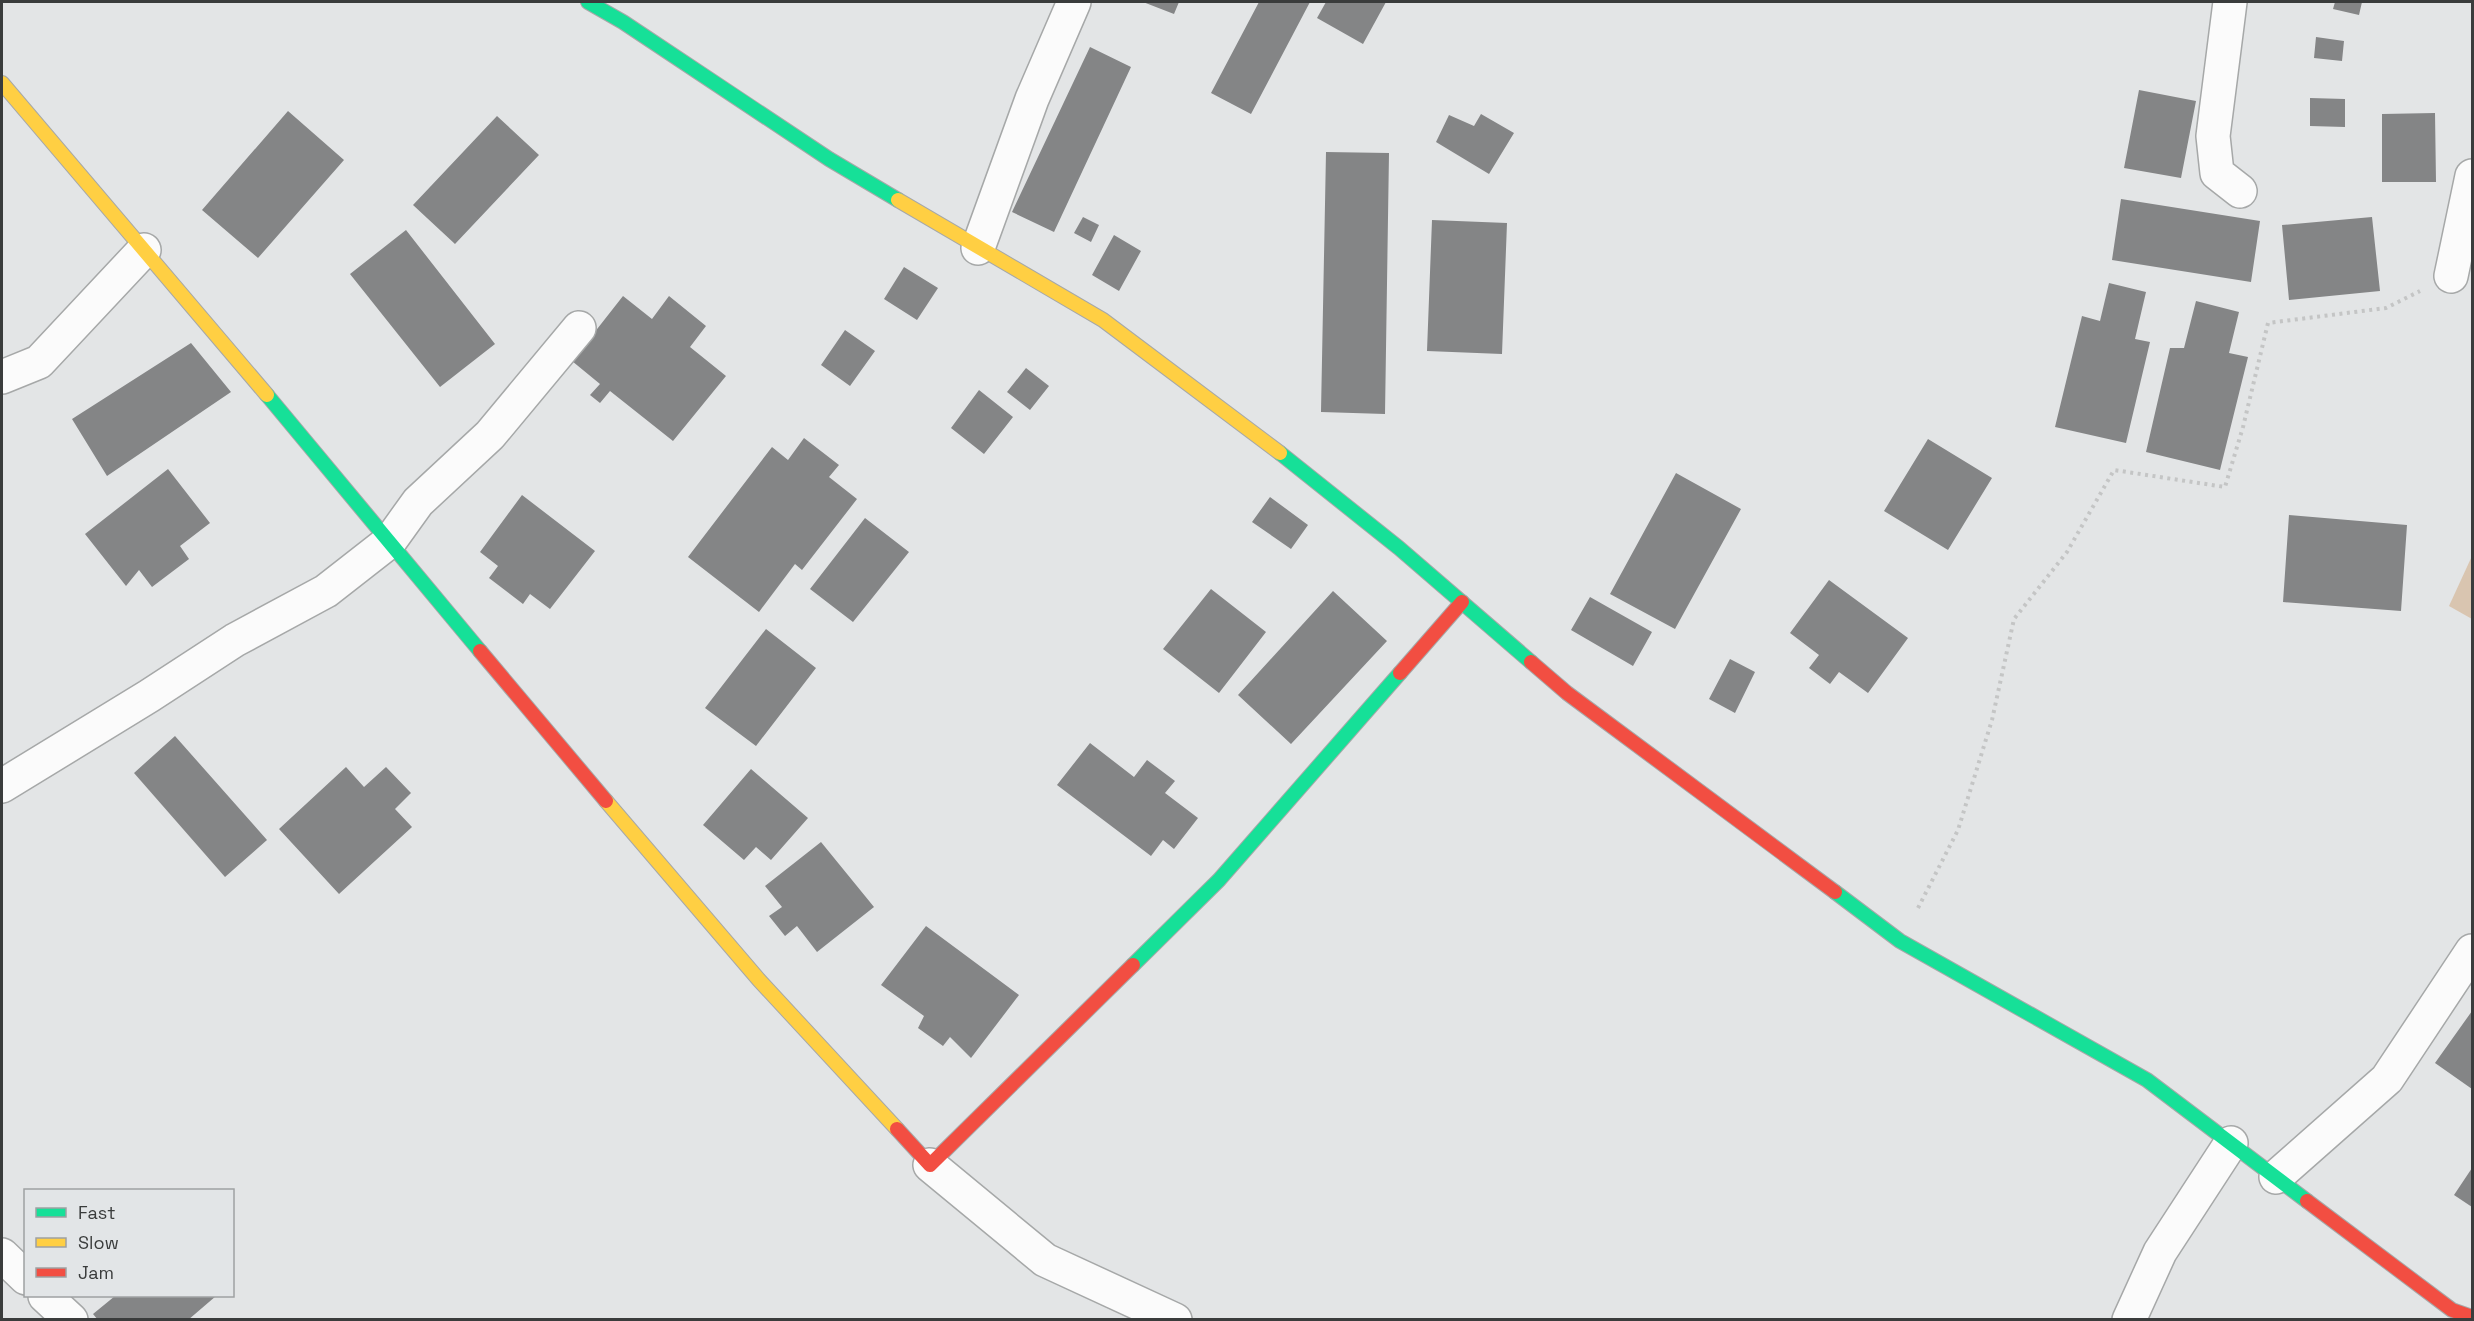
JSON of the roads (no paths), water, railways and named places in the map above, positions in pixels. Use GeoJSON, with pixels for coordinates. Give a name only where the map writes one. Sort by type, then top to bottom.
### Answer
{"type":"FeatureCollection","features":[{"type":"Feature","properties":{"kind":"street"},"geometry":{"type":"LineString","coordinates":[[588,2],[633,29],[829,159],[1103,320],[1266,441],[1462,602],[1567,693],[1900,941],[2147,1080],[2452,1310],[2472,1317]]}},
{"type":"Feature","properties":{"kind":"street"},"geometry":{"type":"LineString","coordinates":[[978,248],[1032,99],[1074,2]]}},
{"type":"Feature","properties":{"kind":"street"},"geometry":{"type":"LineString","coordinates":[[2230,2],[2213,136],[2217,173],[2240,191]]}},
{"type":"Feature","properties":{"kind":"street"},"geometry":{"type":"LineString","coordinates":[[2,83],[759,980],[930,1165],[1045,1260],[1175,1320]]}},
{"type":"Feature","properties":{"kind":"street"},"geometry":{"type":"LineString","coordinates":[[2451,276],[2472,176]]}},
{"type":"Feature","properties":{"kind":"street"},"geometry":{"type":"LineString","coordinates":[[2,377],[39,362],[144,250]]}},
{"type":"Feature","properties":{"kind":"street"},"geometry":{"type":"LineString","coordinates":[[2,786],[235,640],[326,591],[390,541],[418,502],[490,435],[579,328]]}},
{"type":"Feature","properties":{"kind":"street"},"geometry":{"type":"LineString","coordinates":[[930,1165],[1219,880],[1462,602]]}},
{"type":"Feature","properties":{"kind":"street"},"geometry":{"type":"LineString","coordinates":[[2276,1177],[2387,1079],[2472,951]]}},
{"type":"Feature","properties":{"kind":"street"},"geometry":{"type":"LineString","coordinates":[[2129,1320],[2160,1252],[2231,1143]]}},
{"type":"Feature","properties":{"kind":"street"},"geometry":{"type":"LineString","coordinates":[[2,1255],[24,1276]]}},
{"type":"Feature","properties":{"kind":"street"},"geometry":{"type":"LineString","coordinates":[[46,1297],[71,1320]]}}]}
